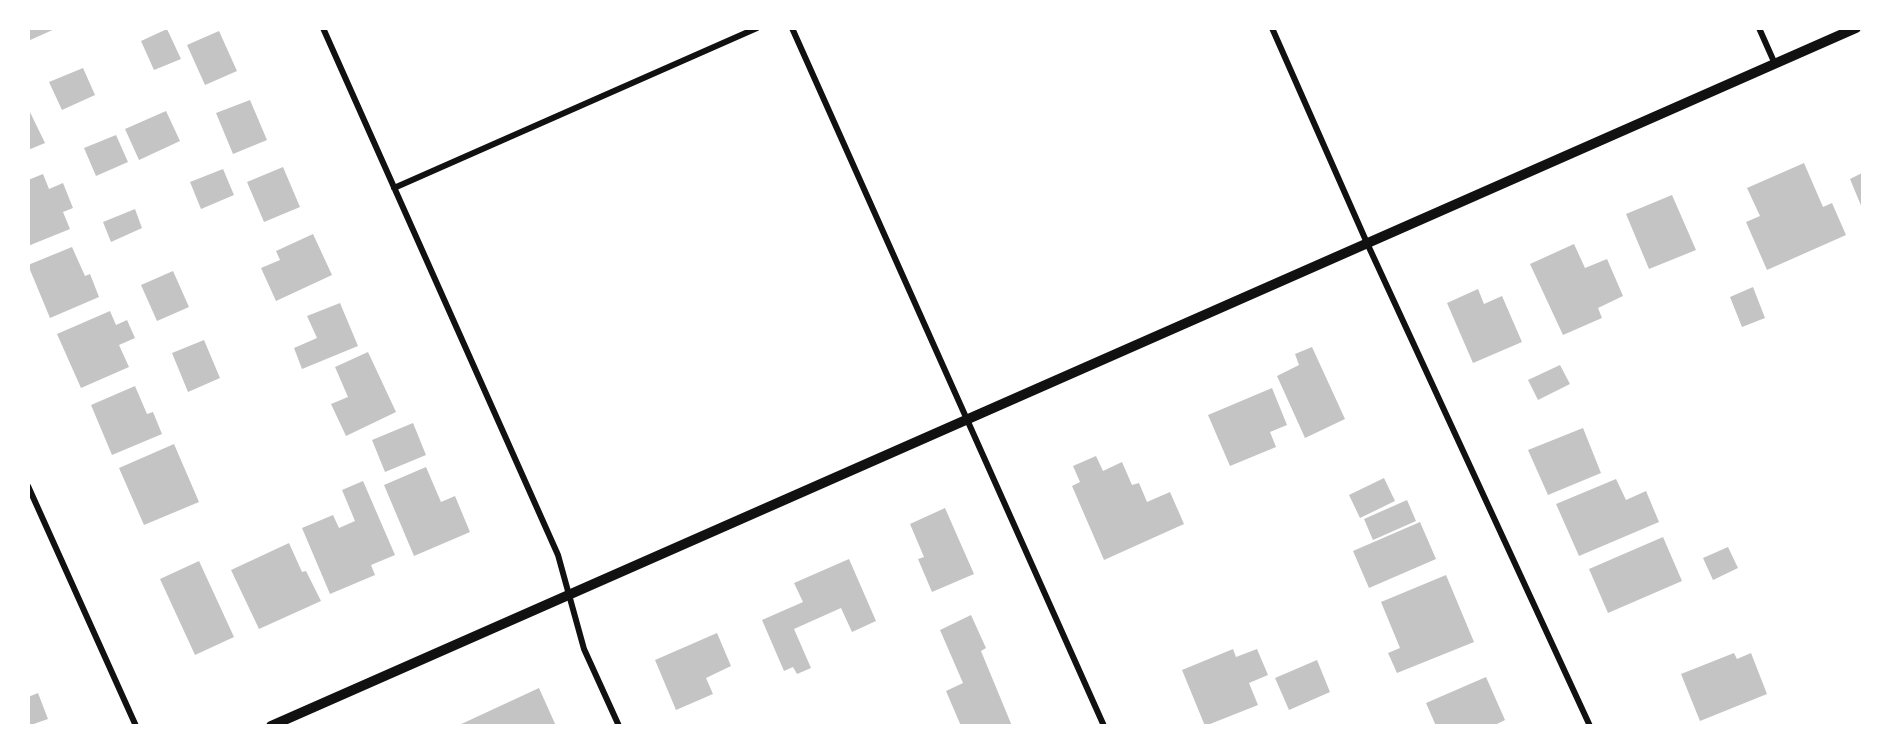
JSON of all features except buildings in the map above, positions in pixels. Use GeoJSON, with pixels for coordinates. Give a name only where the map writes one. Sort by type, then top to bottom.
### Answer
{"type":"FeatureCollection","features":[{"type":"Feature","properties":{"kind":"street"},"geometry":{"type":"LineString","coordinates":[[322,28],[558,555],[584,649],[619,726]]}},
{"type":"Feature","properties":{"kind":"street"},"geometry":{"type":"LineString","coordinates":[[394,188],[757,28]]}},
{"type":"Feature","properties":{"kind":"street"},"geometry":{"type":"LineString","coordinates":[[792,28],[1104,726]]}},
{"type":"Feature","properties":{"kind":"street"},"geometry":{"type":"LineString","coordinates":[[1272,28],[1367,243],[1590,726]]}},
{"type":"Feature","properties":{"kind":"street"},"geometry":{"type":"LineString","coordinates":[[1759,28],[1775,64]]}},
{"type":"Feature","properties":{"kind":"street"},"geometry":{"type":"LineString","coordinates":[[271,726],[1856,28]]}},
{"type":"Feature","properties":{"kind":"street"},"geometry":{"type":"LineString","coordinates":[[28,486],[136,726]]}}]}
